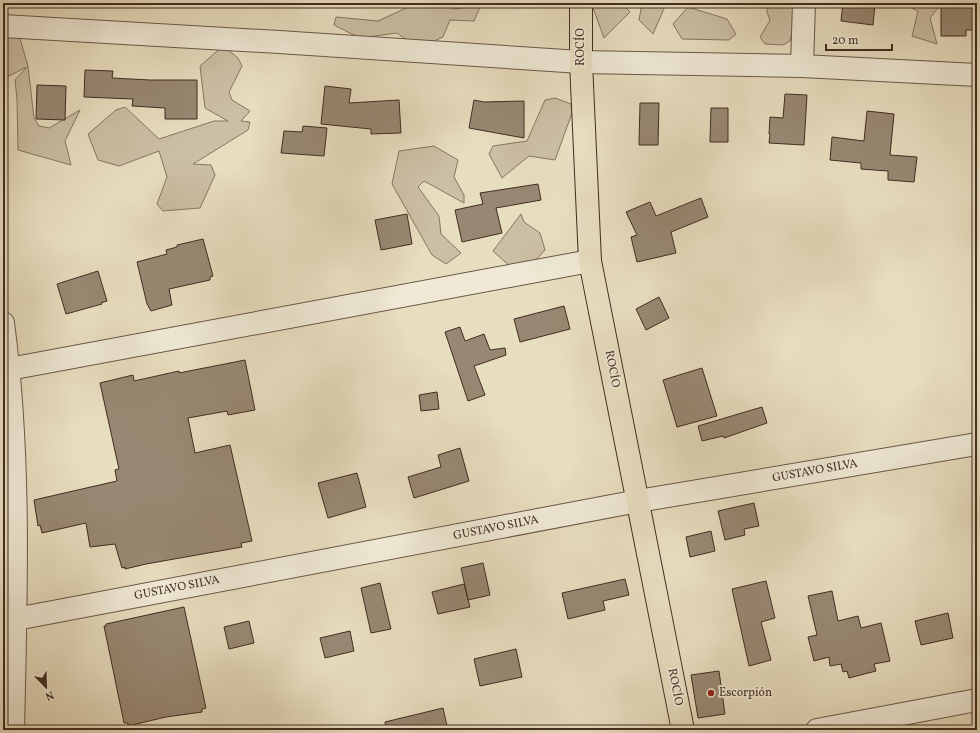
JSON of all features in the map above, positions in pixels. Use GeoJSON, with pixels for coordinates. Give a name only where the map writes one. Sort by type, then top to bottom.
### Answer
{"type":"FeatureCollection","features":[{"type":"Feature","properties":{"kind":"main road","name":"ROCÍO"},"geometry":{"type":"LineString","coordinates":[[581,3],[581,62],[590,261],[683,730]]}},
{"type":"Feature","properties":{"kind":"street"},"geometry":{"type":"LineString","coordinates":[[802,66],[804,3]]}},
{"type":"Feature","properties":{"kind":"street"},"geometry":{"type":"LineString","coordinates":[[3,26],[271,41],[581,62],[802,66],[977,75]]}},
{"type":"Feature","properties":{"kind":"street"},"geometry":{"type":"LineString","coordinates":[[9,369],[590,261]]}},
{"type":"Feature","properties":{"kind":"street"},"geometry":{"type":"LineString","coordinates":[[3,323],[9,369],[9,465],[16,619],[13,730]]}},
{"type":"Feature","properties":{"kind":"street","name":"GUSTAVO SILVA"},"geometry":{"type":"LineString","coordinates":[[16,619],[638,501],[977,444]]}},
{"type":"Feature","properties":{"kind":"street"},"geometry":{"type":"LineString","coordinates":[[818,730],[977,700]]}},
{"type":"Feature","properties":{"kind":"shaded area"},"geometry":{"type":"Polygon","coordinates":[[[417,3],[442,3],[454,9],[481,5],[474,21],[450,20],[443,37],[418,48],[397,33],[360,38],[334,25],[336,17],[378,21],[417,3]]]}},
{"type":"Feature","properties":{"kind":"shaded area"},"geometry":{"type":"Polygon","coordinates":[[[597,3],[622,3],[630,12],[604,38],[593,8],[597,3]]]}},
{"type":"Feature","properties":{"kind":"shaded area"},"geometry":{"type":"Polygon","coordinates":[[[642,3],[666,4],[653,34],[639,20],[642,3]]]}},
{"type":"Feature","properties":{"kind":"shaded area"},"geometry":{"type":"Polygon","coordinates":[[[767,3],[799,3],[790,41],[783,45],[765,44],[760,37],[770,20],[767,12],[767,3]]]}},
{"type":"Feature","properties":{"kind":"shaded area"},"geometry":{"type":"Polygon","coordinates":[[[901,3],[942,3],[930,18],[937,44],[912,36],[918,11],[901,3]]]}},
{"type":"Feature","properties":{"kind":"shaded area"},"geometry":{"type":"Polygon","coordinates":[[[688,7],[727,19],[736,34],[729,40],[682,39],[673,24],[688,7]]]}},
{"type":"Feature","properties":{"kind":"shaded area"},"geometry":{"type":"Polygon","coordinates":[[[3,14],[18,32],[28,66],[34,118],[39,126],[49,128],[80,110],[65,141],[71,165],[18,150],[15,80],[27,67],[3,79],[3,14]]]}},
{"type":"Feature","properties":{"kind":"shaded area"},"geometry":{"type":"Polygon","coordinates":[[[223,46],[238,58],[242,66],[229,92],[232,100],[250,111],[241,121],[250,122],[248,130],[193,164],[211,165],[215,175],[200,208],[163,211],[157,204],[167,177],[159,151],[119,166],[98,160],[88,134],[116,110],[125,107],[159,139],[214,121],[228,121],[205,108],[200,66],[223,46]]]}},
{"type":"Feature","properties":{"kind":"shaded area"},"geometry":{"type":"Polygon","coordinates":[[[555,98],[571,104],[572,113],[555,160],[529,156],[502,178],[489,154],[493,146],[527,141],[545,100],[555,98]]]}},
{"type":"Feature","properties":{"kind":"shaded area"},"geometry":{"type":"Polygon","coordinates":[[[434,146],[458,160],[454,177],[464,195],[464,203],[424,181],[418,187],[439,216],[441,234],[461,253],[446,264],[432,255],[392,184],[399,151],[434,146]]]}},
{"type":"Feature","properties":{"kind":"shaded area"},"geometry":{"type":"Polygon","coordinates":[[[521,214],[524,222],[540,233],[545,250],[532,264],[513,269],[493,251],[521,214]]]}},
{"type":"Feature","properties":{"kind":"building"},"geometry":{"type":"Polygon","coordinates":[[[843,3],[875,4],[873,25],[841,21],[843,3]]]}},
{"type":"Feature","properties":{"kind":"building"},"geometry":{"type":"Polygon","coordinates":[[[941,3],[977,3],[977,30],[966,30],[966,36],[941,36],[941,3]]]}},
{"type":"Feature","properties":{"kind":"building"},"geometry":{"type":"Polygon","coordinates":[[[85,70],[113,71],[112,78],[197,80],[197,119],[165,119],[165,108],[132,106],[133,99],[84,97],[85,70]]]}},
{"type":"Feature","properties":{"kind":"building"},"geometry":{"type":"Polygon","coordinates":[[[37,85],[66,86],[65,120],[36,119],[37,85]]]}},
{"type":"Feature","properties":{"kind":"building"},"geometry":{"type":"Polygon","coordinates":[[[325,86],[351,89],[349,103],[399,100],[401,133],[371,134],[371,129],[321,124],[325,86]]]}},
{"type":"Feature","properties":{"kind":"building"},"geometry":{"type":"Polygon","coordinates":[[[785,94],[807,95],[804,145],[769,143],[770,117],[783,118],[785,94]]]}},
{"type":"Feature","properties":{"kind":"building"},"geometry":{"type":"Polygon","coordinates":[[[474,100],[484,102],[524,101],[524,138],[469,128],[474,100]]]}},
{"type":"Feature","properties":{"kind":"building"},"geometry":{"type":"Polygon","coordinates":[[[640,103],[659,103],[658,145],[639,145],[640,103]]]}},
{"type":"Feature","properties":{"kind":"building"},"geometry":{"type":"Polygon","coordinates":[[[711,108],[728,108],[728,142],[710,142],[711,108]]]}},
{"type":"Feature","properties":{"kind":"building"},"geometry":{"type":"Polygon","coordinates":[[[867,111],[894,114],[890,155],[917,157],[914,182],[888,180],[888,171],[861,169],[861,163],[830,160],[832,137],[864,141],[867,111]]]}},
{"type":"Feature","properties":{"kind":"building"},"geometry":{"type":"Polygon","coordinates":[[[303,126],[327,128],[324,156],[281,153],[284,131],[302,132],[303,126]]]}},
{"type":"Feature","properties":{"kind":"building"},"geometry":{"type":"Polygon","coordinates":[[[538,184],[541,200],[496,208],[502,233],[462,242],[455,210],[483,204],[480,193],[538,184]]]}},
{"type":"Feature","properties":{"kind":"building"},"geometry":{"type":"Polygon","coordinates":[[[701,198],[708,217],[671,232],[676,253],[637,262],[631,237],[637,235],[626,212],[650,202],[656,216],[701,198]]]}},
{"type":"Feature","properties":{"kind":"building"},"geometry":{"type":"Polygon","coordinates":[[[407,214],[412,244],[381,250],[375,220],[407,214]]]}},
{"type":"Feature","properties":{"kind":"building"},"geometry":{"type":"Polygon","coordinates":[[[203,239],[213,276],[210,277],[210,280],[169,289],[172,305],[151,311],[147,304],[137,262],[167,254],[166,250],[177,247],[177,245],[203,239]]]}},
{"type":"Feature","properties":{"kind":"building"},"geometry":{"type":"Polygon","coordinates":[[[98,271],[107,301],[101,303],[102,304],[66,314],[57,284],[98,271]]]}},
{"type":"Feature","properties":{"kind":"building"},"geometry":{"type":"Polygon","coordinates":[[[659,297],[669,318],[646,330],[636,309],[659,297]]]}},
{"type":"Feature","properties":{"kind":"building"},"geometry":{"type":"Polygon","coordinates":[[[564,306],[570,329],[520,342],[514,319],[564,306]]]}},
{"type":"Feature","properties":{"kind":"building"},"geometry":{"type":"Polygon","coordinates":[[[460,327],[465,341],[484,334],[490,350],[505,348],[506,355],[474,366],[485,395],[468,401],[445,332],[460,327]]]}},
{"type":"Feature","properties":{"kind":"building"},"geometry":{"type":"Polygon","coordinates":[[[245,360],[255,410],[228,415],[227,411],[188,418],[195,453],[230,445],[252,541],[241,543],[242,547],[125,569],[125,567],[122,568],[115,544],[90,547],[86,523],[42,533],[40,525],[38,526],[34,500],[117,481],[115,470],[119,469],[100,383],[133,375],[134,381],[179,371],[179,373],[245,360]]]}},
{"type":"Feature","properties":{"kind":"building"},"geometry":{"type":"Polygon","coordinates":[[[702,368],[717,416],[677,427],[663,380],[702,368]]]}},
{"type":"Feature","properties":{"kind":"building"},"geometry":{"type":"Polygon","coordinates":[[[437,392],[439,409],[421,411],[419,395],[437,392]]]}},
{"type":"Feature","properties":{"kind":"building"},"geometry":{"type":"Polygon","coordinates":[[[762,407],[767,423],[724,438],[723,436],[702,441],[698,426],[762,407]]]}},
{"type":"Feature","properties":{"kind":"building"},"geometry":{"type":"Polygon","coordinates":[[[460,448],[469,481],[414,498],[408,477],[441,467],[438,455],[460,448]]]}},
{"type":"Feature","properties":{"kind":"building"},"geometry":{"type":"Polygon","coordinates":[[[357,473],[366,507],[328,518],[318,483],[357,473]]]}},
{"type":"Feature","properties":{"kind":"building"},"geometry":{"type":"Polygon","coordinates":[[[754,503],[759,526],[744,529],[745,535],[725,540],[718,511],[754,503]]]}},
{"type":"Feature","properties":{"kind":"building"},"geometry":{"type":"Polygon","coordinates":[[[711,531],[715,551],[690,557],[686,537],[711,531]]]}},
{"type":"Feature","properties":{"kind":"building"},"geometry":{"type":"Polygon","coordinates":[[[483,563],[490,595],[468,600],[461,568],[483,563]]]}},
{"type":"Feature","properties":{"kind":"building"},"geometry":{"type":"Polygon","coordinates":[[[625,579],[629,595],[603,601],[605,610],[568,619],[562,593],[625,579]]]}},
{"type":"Feature","properties":{"kind":"building"},"geometry":{"type":"Polygon","coordinates":[[[766,581],[775,618],[761,622],[771,660],[749,666],[732,589],[766,581]]]}},
{"type":"Feature","properties":{"kind":"building"},"geometry":{"type":"Polygon","coordinates":[[[380,583],[391,629],[371,633],[361,588],[380,583]]]}},
{"type":"Feature","properties":{"kind":"building"},"geometry":{"type":"Polygon","coordinates":[[[464,584],[470,607],[438,614],[432,592],[464,584]]]}},
{"type":"Feature","properties":{"kind":"building"},"geometry":{"type":"Polygon","coordinates":[[[832,591],[838,621],[858,616],[861,628],[881,623],[890,661],[874,664],[876,671],[849,678],[847,671],[843,672],[841,664],[830,666],[829,657],[814,661],[808,637],[817,635],[808,596],[832,591]]]}},
{"type":"Feature","properties":{"kind":"building"},"geometry":{"type":"Polygon","coordinates":[[[184,607],[206,708],[202,709],[202,712],[166,717],[128,726],[128,723],[124,723],[104,626],[106,626],[106,624],[184,607]]]}},
{"type":"Feature","properties":{"kind":"building"},"geometry":{"type":"Polygon","coordinates":[[[948,613],[953,638],[921,645],[915,621],[948,613]]]}},
{"type":"Feature","properties":{"kind":"building"},"geometry":{"type":"Polygon","coordinates":[[[249,621],[254,643],[229,649],[224,627],[249,621]]]}},
{"type":"Feature","properties":{"kind":"building"},"geometry":{"type":"Polygon","coordinates":[[[350,631],[354,651],[325,658],[320,638],[350,631]]]}},
{"type":"Feature","properties":{"kind":"building"},"geometry":{"type":"Polygon","coordinates":[[[516,649],[522,677],[480,686],[474,659],[516,649]]]}},
{"type":"Feature","properties":{"kind":"building"},"geometry":{"type":"Polygon","coordinates":[[[719,671],[725,714],[698,718],[691,675],[719,671]]]}},
{"type":"Feature","properties":{"kind":"building"},"geometry":{"type":"Polygon","coordinates":[[[443,708],[448,730],[386,730],[385,722],[443,708]]]}},
{"type":"Feature","properties":{"kind":"place","name":"Escorpión"},"geometry":{"type":"Point","coordinates":[711,693]}}]}
